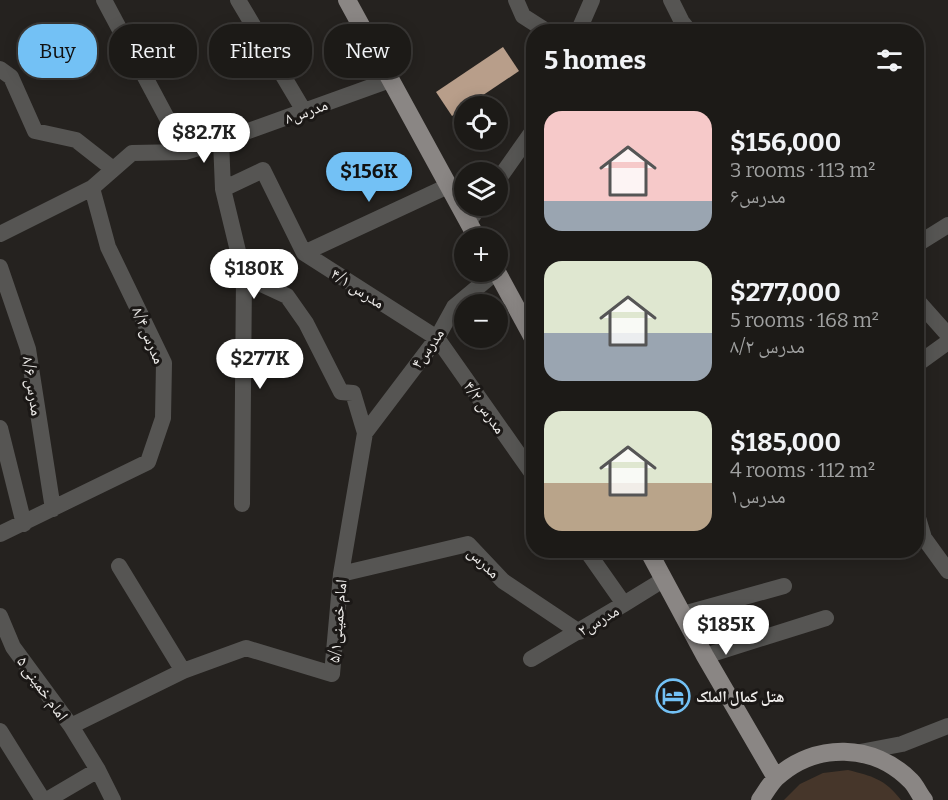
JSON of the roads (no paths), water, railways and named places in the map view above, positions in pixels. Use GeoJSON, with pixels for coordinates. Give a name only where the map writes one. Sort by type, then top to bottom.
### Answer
{"type":"FeatureCollection","features":[{"type":"Feature","properties":{"kind":"main road"},"geometry":{"type":"LineString","coordinates":[[347,0],[471,228]]}},
{"type":"Feature","properties":{"kind":"main road"},"geometry":{"type":"LineString","coordinates":[[502,282],[526,325]]}},
{"type":"Feature","properties":{"kind":"main road"},"geometry":{"type":"LineString","coordinates":[[652,558],[705,656],[776,778]]}},
{"type":"Feature","properties":{"kind":"main road"},"geometry":{"type":"LineString","coordinates":[[760,800],[776,778],[801,760],[830,751],[860,752],[888,763],[911,781],[924,800]]}},
{"type":"Feature","properties":{"kind":"street"},"geometry":{"type":"LineString","coordinates":[[104,0],[185,152]]}},
{"type":"Feature","properties":{"kind":"street"},"geometry":{"type":"LineString","coordinates":[[238,0],[304,111]]}},
{"type":"Feature","properties":{"kind":"street"},"geometry":{"type":"LineString","coordinates":[[516,0],[523,16],[536,24]]}},
{"type":"Feature","properties":{"kind":"street"},"geometry":{"type":"LineString","coordinates":[[582,24],[592,0]]}},
{"type":"Feature","properties":{"kind":"street"},"geometry":{"type":"LineString","coordinates":[[679,4],[684,24]]}},
{"type":"Feature","properties":{"kind":"street"},"geometry":{"type":"LineString","coordinates":[[0,69],[11,76],[35,131],[75,140],[113,169]]}},
{"type":"Feature","properties":{"kind":"street","name":"مدرس۸"},"geometry":{"type":"LineString","coordinates":[[92,188],[132,153],[185,152],[390,80]]}},
{"type":"Feature","properties":{"kind":"street"},"geometry":{"type":"LineString","coordinates":[[508,166],[526,140]]}},
{"type":"Feature","properties":{"kind":"street"},"geometry":{"type":"LineString","coordinates":[[221,141],[223,189],[243,276],[242,504]]}},
{"type":"Feature","properties":{"kind":"street"},"geometry":{"type":"LineString","coordinates":[[223,189],[263,170],[304,253],[448,186]]}},
{"type":"Feature","properties":{"kind":"street"},"geometry":{"type":"LineString","coordinates":[[0,234],[92,188]]}},
{"type":"Feature","properties":{"kind":"street","name":"مدرس ۸/۴"},"geometry":{"type":"LineString","coordinates":[[0,534],[148,462],[164,418],[164,363],[108,247],[92,188]]}},
{"type":"Feature","properties":{"kind":"street"},"geometry":{"type":"LineString","coordinates":[[924,240],[948,225]]}},
{"type":"Feature","properties":{"kind":"street","name":"مدرس ۴/۱"},"geometry":{"type":"LineString","coordinates":[[304,253],[437,338]]}},
{"type":"Feature","properties":{"kind":"street","name":"مدرس ۸/۶"},"geometry":{"type":"LineString","coordinates":[[0,267],[27,349],[53,510]]}},
{"type":"Feature","properties":{"kind":"street"},"geometry":{"type":"LineString","coordinates":[[243,276],[287,296],[306,322],[341,392],[353,393],[365,433]]}},
{"type":"Feature","properties":{"kind":"street","name":"مدرس۴"},"geometry":{"type":"LineString","coordinates":[[365,433],[437,338],[454,307],[485,282]]}},
{"type":"Feature","properties":{"kind":"street"},"geometry":{"type":"LineString","coordinates":[[924,308],[948,335]]}},
{"type":"Feature","properties":{"kind":"street","name":"مدرس ۴/۲"},"geometry":{"type":"LineString","coordinates":[[437,338],[526,465]]}},
{"type":"Feature","properties":{"kind":"street"},"geometry":{"type":"LineString","coordinates":[[924,359],[948,342]]}},
{"type":"Feature","properties":{"kind":"street"},"geometry":{"type":"LineString","coordinates":[[0,428],[24,524]]}},
{"type":"Feature","properties":{"kind":"street","name":"امام خمینی۵/۱"},"geometry":{"type":"LineString","coordinates":[[71,726],[183,671],[246,648],[332,674],[341,574],[365,433]]}},
{"type":"Feature","properties":{"kind":"street"},"geometry":{"type":"LineString","coordinates":[[924,539],[948,571]]}},
{"type":"Feature","properties":{"kind":"street","name":"مدرس"},"geometry":{"type":"LineString","coordinates":[[341,574],[468,544],[503,581],[579,632]]}},
{"type":"Feature","properties":{"kind":"street"},"geometry":{"type":"LineString","coordinates":[[592,558],[624,604]]}},
{"type":"Feature","properties":{"kind":"street"},"geometry":{"type":"LineString","coordinates":[[119,566],[183,671]]}},
{"type":"Feature","properties":{"kind":"street","name":"مدرس۲"},"geometry":{"type":"LineString","coordinates":[[531,659],[663,580]]}},
{"type":"Feature","properties":{"kind":"street"},"geometry":{"type":"LineString","coordinates":[[683,614],[784,586]]}},
{"type":"Feature","properties":{"kind":"street","name":"امام خمینی ۵"},"geometry":{"type":"LineString","coordinates":[[0,616],[13,647],[71,726],[98,770],[112,800]]}},
{"type":"Feature","properties":{"kind":"street"},"geometry":{"type":"LineString","coordinates":[[705,656],[826,618]]}},
{"type":"Feature","properties":{"kind":"street"},"geometry":{"type":"LineString","coordinates":[[860,752],[902,744],[948,726]]}},
{"type":"Feature","properties":{"kind":"street"},"geometry":{"type":"LineString","coordinates":[[0,731],[45,800],[98,770]]}},
{"type":"Feature","properties":{"kind":"place","name":"هتل کمال الملک"},"geometry":{"type":"Point","coordinates":[673,696]}}]}
